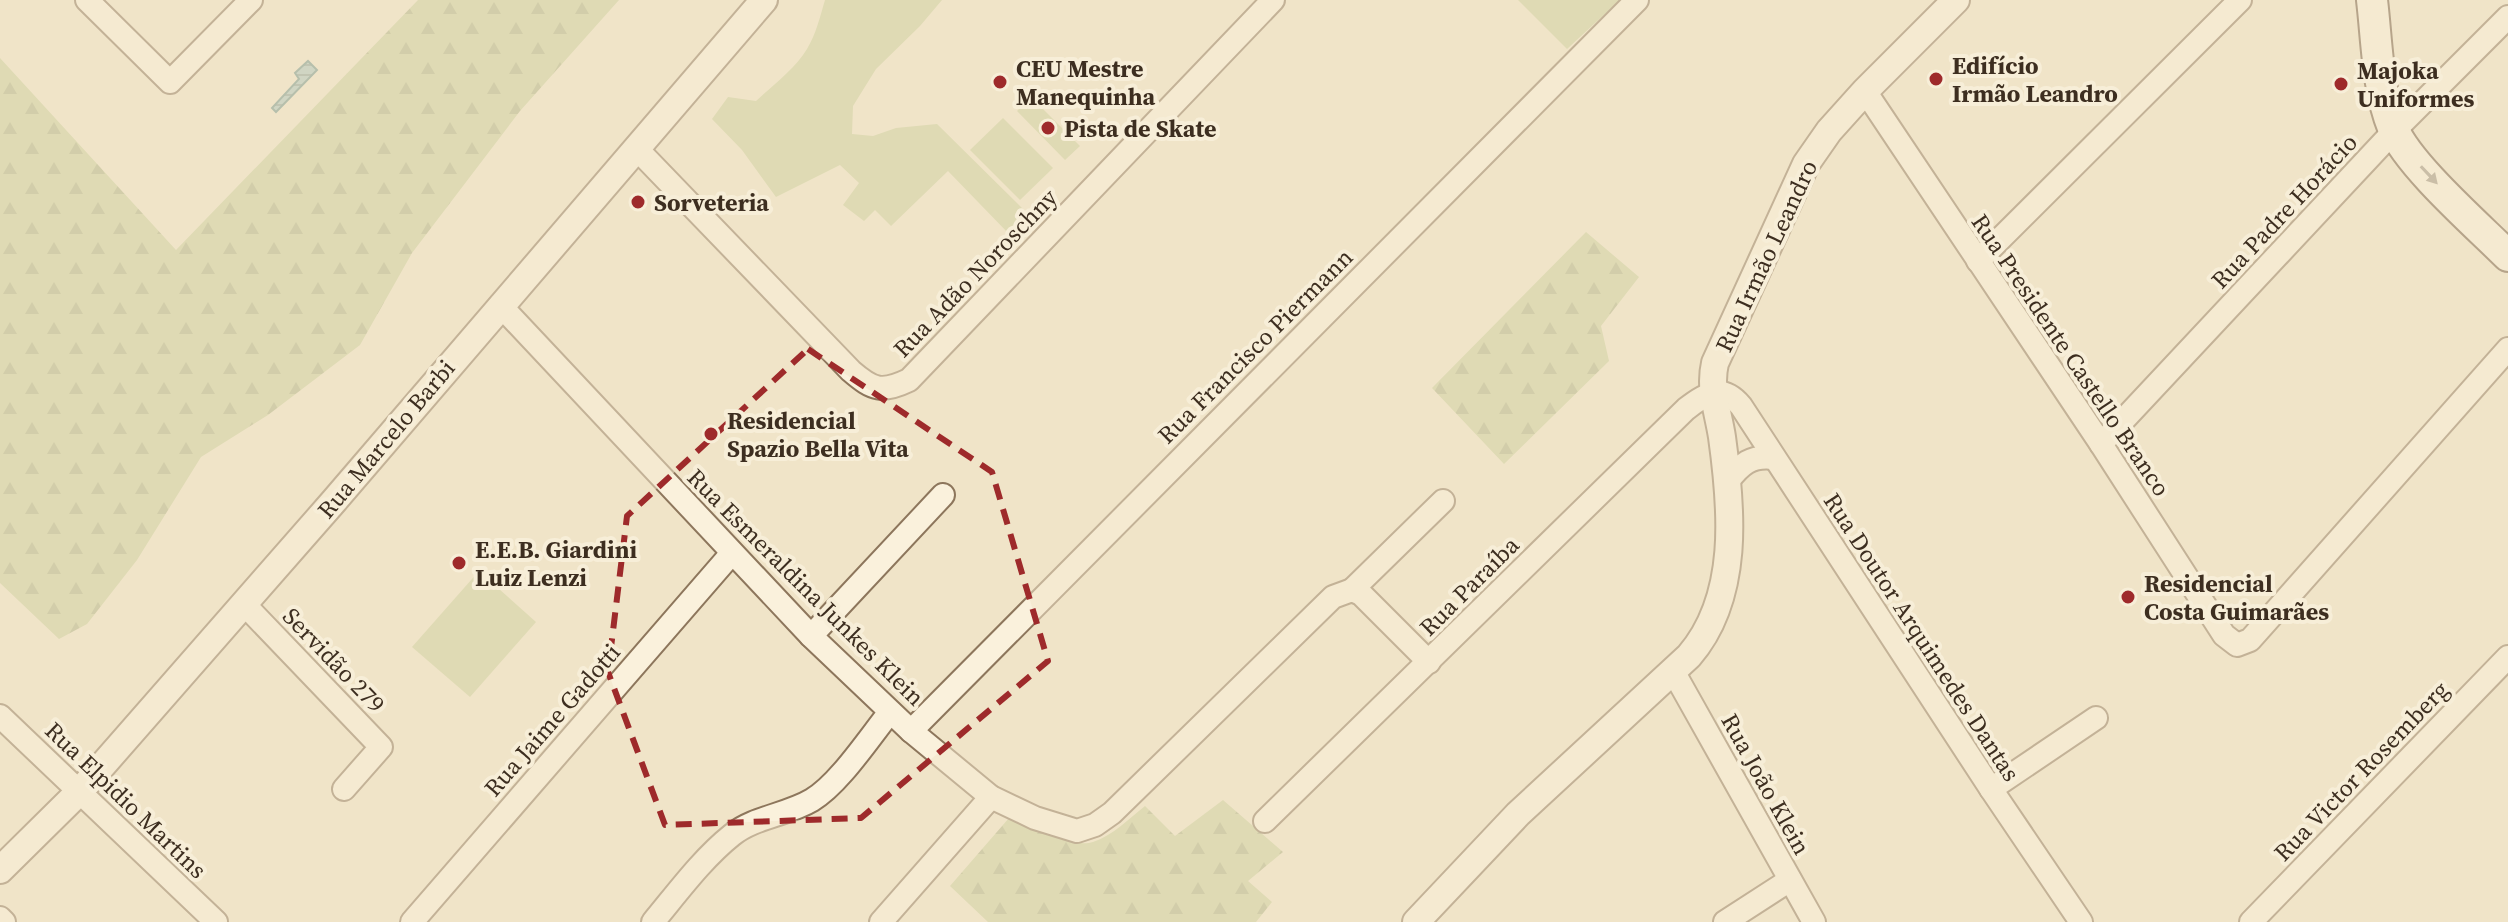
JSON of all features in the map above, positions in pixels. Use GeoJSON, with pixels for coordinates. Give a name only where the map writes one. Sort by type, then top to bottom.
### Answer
{"type":"FeatureCollection","features":[{"type":"Feature","properties":{"kind":"main road"},"geometry":{"type":"LineString","coordinates":[[2372,0],[2382,90],[2394,131],[2426,173],[2508,256]]}},
{"type":"Feature","properties":{"kind":"street"},"geometry":{"type":"LineString","coordinates":[[87,0],[170,82],[251,0]]}},
{"type":"Feature","properties":{"kind":"street","name":"Rua Marcelo Barbi"},"geometry":{"type":"LineString","coordinates":[[0,870],[80,791],[764,0]]}},
{"type":"Feature","properties":{"kind":"street","name":"Rua Adão Noroschny"},"geometry":{"type":"LineString","coordinates":[[636,148],[851,371],[870,387],[891,388],[909,380],[1273,0]]}},
{"type":"Feature","properties":{"kind":"street","name":"Rua Francisco Piermann"},"geometry":{"type":"LineString","coordinates":[[911,731],[1637,0]]}},
{"type":"Feature","properties":{"kind":"street","name":"Rua Irmão Leandro"},"geometry":{"type":"LineString","coordinates":[[1416,922],[1518,814],[1699,644],[1718,605],[1729,545],[1727,482],[1713,391],[1715,363],[1806,164],[1829,131],[1865,91],[1956,0]]}},
{"type":"Feature","properties":{"kind":"street"},"geometry":{"type":"LineString","coordinates":[[1978,261],[2240,0]]}},
{"type":"Feature","properties":{"kind":"street","name":"Rua Padre Horácio"},"geometry":{"type":"LineString","coordinates":[[2101,444],[2394,131],[2508,17]]}},
{"type":"Feature","properties":{"kind":"street","name":"Rua Presidente Castello Branco"},"geometry":{"type":"LineString","coordinates":[[1865,91],[2101,444],[2224,635],[2237,645],[2250,640],[2508,349]]}},
{"type":"Feature","properties":{"kind":"street","name":"Rua Esmeraldina Junkes Klein"},"geometry":{"type":"LineString","coordinates":[[500,305],[811,636],[890,712],[991,797],[1035,818],[1077,831],[1095,825],[1112,813],[1333,597],[1352,590],[1443,501]]}},
{"type":"Feature","properties":{"kind":"street","name":"Rua Doutor Arquimedes Dantas"},"geometry":{"type":"LineString","coordinates":[[1713,391],[1723,392],[1735,399],[2081,922]]}},
{"type":"Feature","properties":{"kind":"street","name":"Rua Paraíba"},"geometry":{"type":"LineString","coordinates":[[1265,821],[1686,409],[1713,391]]}},
{"type":"Feature","properties":{"kind":"street"},"geometry":{"type":"LineString","coordinates":[[1727,482],[1736,470],[1752,459],[1760,456],[1774,458]]}},
{"type":"Feature","properties":{"kind":"street"},"geometry":{"type":"LineString","coordinates":[[811,636],[943,495]]}},
{"type":"Feature","properties":{"kind":"street","name":"Rua Jaime Gadotti"},"geometry":{"type":"LineString","coordinates":[[412,922],[732,553]]}},
{"type":"Feature","properties":{"kind":"street"},"geometry":{"type":"LineString","coordinates":[[1352,590],[1370,603],[1429,662]]}},
{"type":"Feature","properties":{"kind":"street","name":"Servidão 279"},"geometry":{"type":"LineString","coordinates":[[244,604],[381,747],[344,789]]}},
{"type":"Feature","properties":{"kind":"street","name":"Rua Victor Rosemberg"},"geometry":{"type":"LineString","coordinates":[[2251,922],[2508,657]]}},
{"type":"Feature","properties":{"kind":"street","name":"Rua João Klein"},"geometry":{"type":"LineString","coordinates":[[1673,671],[1814,922]]}},
{"type":"Feature","properties":{"kind":"street"},"geometry":{"type":"LineString","coordinates":[[653,922],[713,851],[736,832],[813,799],[829,787],[890,712]]}},
{"type":"Feature","properties":{"kind":"street","name":"Rua Elpidio Martins"},"geometry":{"type":"LineString","coordinates":[[0,716],[216,922]]}},
{"type":"Feature","properties":{"kind":"street"},"geometry":{"type":"LineString","coordinates":[[1991,789],[2096,718]]}},
{"type":"Feature","properties":{"kind":"street"},"geometry":{"type":"LineString","coordinates":[[881,922],[991,797]]}},
{"type":"Feature","properties":{"kind":"street"},"geometry":{"type":"LineString","coordinates":[[1725,922],[1790,880]]}},
{"type":"Feature","properties":{"kind":"highlighted area"},"geometry":{"type":"Polygon","coordinates":[[[808,349],[992,472],[1048,661],[861,818],[665,825],[608,672],[627,516],[808,349]]]}},
{"type":"Feature","properties":{"kind":"green space"},"geometry":{"type":"Polygon","coordinates":[[[418,0],[619,0],[520,111],[412,253],[360,345],[268,415],[201,457],[137,560],[87,624],[59,639],[0,583],[0,58],[176,250],[418,0]]]}},
{"type":"Feature","properties":{"kind":"green space"},"geometry":{"type":"Polygon","coordinates":[[[825,0],[942,0],[876,69],[853,106],[852,134],[873,136],[896,128],[937,124],[1027,213],[1009,234],[948,171],[891,226],[875,210],[864,221],[843,205],[859,183],[840,165],[776,197],[742,150],[712,119],[728,97],[756,101],[790,70],[810,43],[825,0]]]}},
{"type":"Feature","properties":{"kind":"green space"},"geometry":{"type":"Polygon","coordinates":[[[1518,0],[1620,0],[1567,49],[1518,0]]]}},
{"type":"Feature","properties":{"kind":"green space","name":"Pista de Skate"},"geometry":{"type":"Polygon","coordinates":[[[1031,97],[1080,146],[1065,160],[1017,111],[1031,97]]]}},
{"type":"Feature","properties":{"kind":"green space"},"geometry":{"type":"Polygon","coordinates":[[[1003,118],[1053,168],[1020,200],[970,150],[1003,118]]]}},
{"type":"Feature","properties":{"kind":"green space"},"geometry":{"type":"Polygon","coordinates":[[[1586,232],[1639,277],[1601,326],[1609,361],[1504,464],[1432,388],[1586,232]]]}},
{"type":"Feature","properties":{"kind":"green space"},"geometry":{"type":"Polygon","coordinates":[[[479,571],[536,622],[470,697],[412,647],[479,571]]]}},
{"type":"Feature","properties":{"kind":"green space"},"geometry":{"type":"Polygon","coordinates":[[[1223,800],[1283,852],[1248,881],[1272,902],[1256,922],[988,922],[950,886],[1009,818],[1063,840],[1084,843],[1107,836],[1145,806],[1175,836],[1223,800]]]}},
{"type":"Feature","properties":{"kind":"water"},"geometry":{"type":"Polygon","coordinates":[[[308,61],[317,70],[276,112],[272,108],[299,79],[295,73],[308,61]]]}},
{"type":"Feature","properties":{"kind":"place","name":"Edifício Irmão Leandro"},"geometry":{"type":"Point","coordinates":[1936,79]}},
{"type":"Feature","properties":{"kind":"place","name":"CEU Mestre Manequinha"},"geometry":{"type":"Point","coordinates":[1000,82]}},
{"type":"Feature","properties":{"kind":"place","name":"Majoka Uniformes"},"geometry":{"type":"Point","coordinates":[2341,84]}},
{"type":"Feature","properties":{"kind":"place","name":"Pista de Skate"},"geometry":{"type":"Point","coordinates":[1048,128]}},
{"type":"Feature","properties":{"kind":"place","name":"Sorveteria"},"geometry":{"type":"Point","coordinates":[638,202]}},
{"type":"Feature","properties":{"kind":"place","name":"Residencial Spazio Bella Vita"},"geometry":{"type":"Point","coordinates":[711,434]}},
{"type":"Feature","properties":{"kind":"place","name":"E.E.B. Giardini Luiz Lenzi"},"geometry":{"type":"Point","coordinates":[459,563]}},
{"type":"Feature","properties":{"kind":"place","name":"Residencial Costa Guimarães"},"geometry":{"type":"Point","coordinates":[2128,597]}}]}
